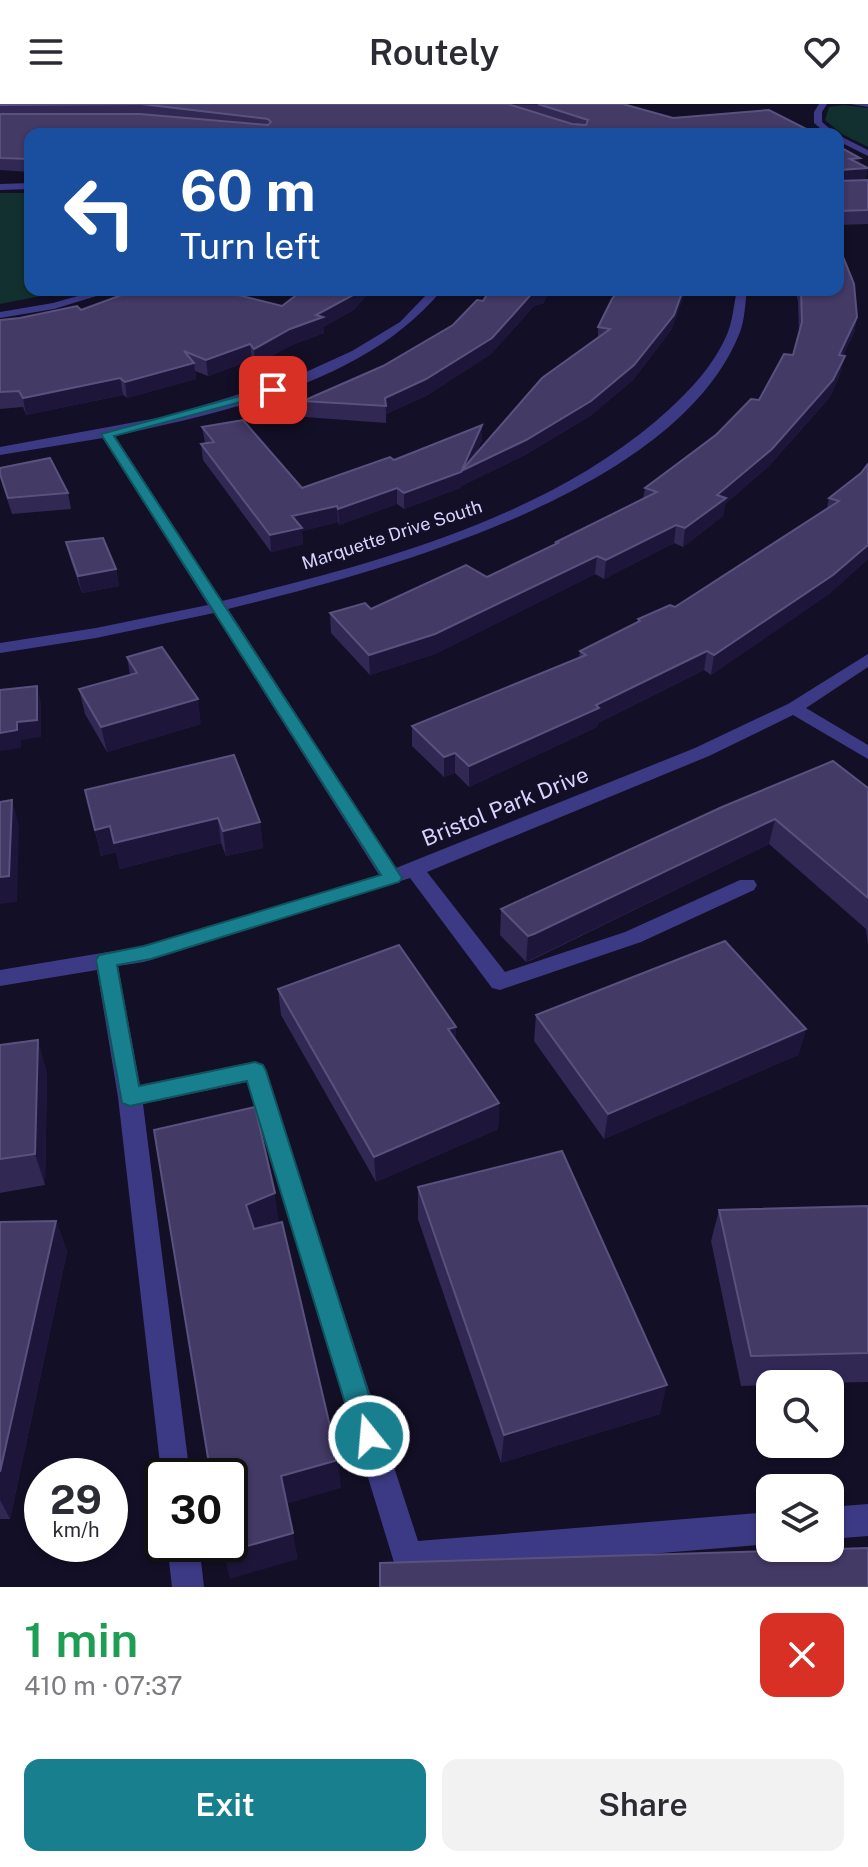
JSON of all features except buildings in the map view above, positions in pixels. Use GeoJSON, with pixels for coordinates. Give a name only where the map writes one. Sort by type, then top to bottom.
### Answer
{"type":"FeatureCollection","features":[{"type":"Feature","properties":{"kind":"street"},"geometry":{"type":"LineString","coordinates":[[823,104],[818,112],[818,123],[824,128]]}},
{"type":"Feature","properties":{"kind":"street"},"geometry":{"type":"LineString","coordinates":[[854,104],[868,105]]}},
{"type":"Feature","properties":{"kind":"street"},"geometry":{"type":"LineString","coordinates":[[844,141],[868,153]]}},
{"type":"Feature","properties":{"kind":"street"},"geometry":{"type":"LineString","coordinates":[[0,187],[24,186]]}},
{"type":"Feature","properties":{"kind":"street"},"geometry":{"type":"LineString","coordinates":[[0,315],[90,296]]}},
{"type":"Feature","properties":{"kind":"street"},"geometry":{"type":"LineString","coordinates":[[0,451],[107,434],[227,404],[330,367],[398,327],[431,296]]}},
{"type":"Feature","properties":{"kind":"street","name":"Marquette Drive South"},"geometry":{"type":"LineString","coordinates":[[0,648],[84,635],[221,607],[321,580],[476,531],[532,505],[606,463],[664,422],[709,376],[735,333],[741,296]]}},
{"type":"Feature","properties":{"kind":"street"},"geometry":{"type":"LineString","coordinates":[[107,434],[221,607],[392,878]]}},
{"type":"Feature","properties":{"kind":"street","name":"Bristol Park Drive"},"geometry":{"type":"LineString","coordinates":[[0,978],[144,954],[392,878],[702,752],[794,708],[868,659]]}},
{"type":"Feature","properties":{"kind":"street"},"geometry":{"type":"LineString","coordinates":[[794,708],[868,753]]}},
{"type":"Feature","properties":{"kind":"street"},"geometry":{"type":"LineString","coordinates":[[414,869],[500,982],[633,937],[747,885]]}},
{"type":"Feature","properties":{"kind":"street"},"geometry":{"type":"LineString","coordinates":[[106,960],[130,1097],[173,1458]]}},
{"type":"Feature","properties":{"kind":"street"},"geometry":{"type":"LineString","coordinates":[[130,1097],[255,1071],[407,1558],[756,1529]]}},
{"type":"Feature","properties":{"kind":"street"},"geometry":{"type":"LineString","coordinates":[[844,1522],[868,1520]]}},
{"type":"Feature","properties":{"kind":"street"},"geometry":{"type":"LineString","coordinates":[[185,1562],[188,1587]]}},
{"type":"Feature","properties":{"kind":"green space"},"geometry":{"type":"Polygon","coordinates":[[[829,107],[868,108],[868,147],[844,135],[844,128],[835,128],[825,120],[829,107]]]}},
{"type":"Feature","properties":{"kind":"green space"},"geometry":{"type":"Polygon","coordinates":[[[0,193],[24,193],[24,296],[41,296],[0,304],[0,193]]]}},
{"type":"Feature","properties":{"kind":"route"},"geometry":{"type":"LineString","coordinates":[[273,390],[185,416],[107,434],[221,607],[392,878],[144,954],[106,960],[130,1097],[255,1071],[369,1436]]}}]}
